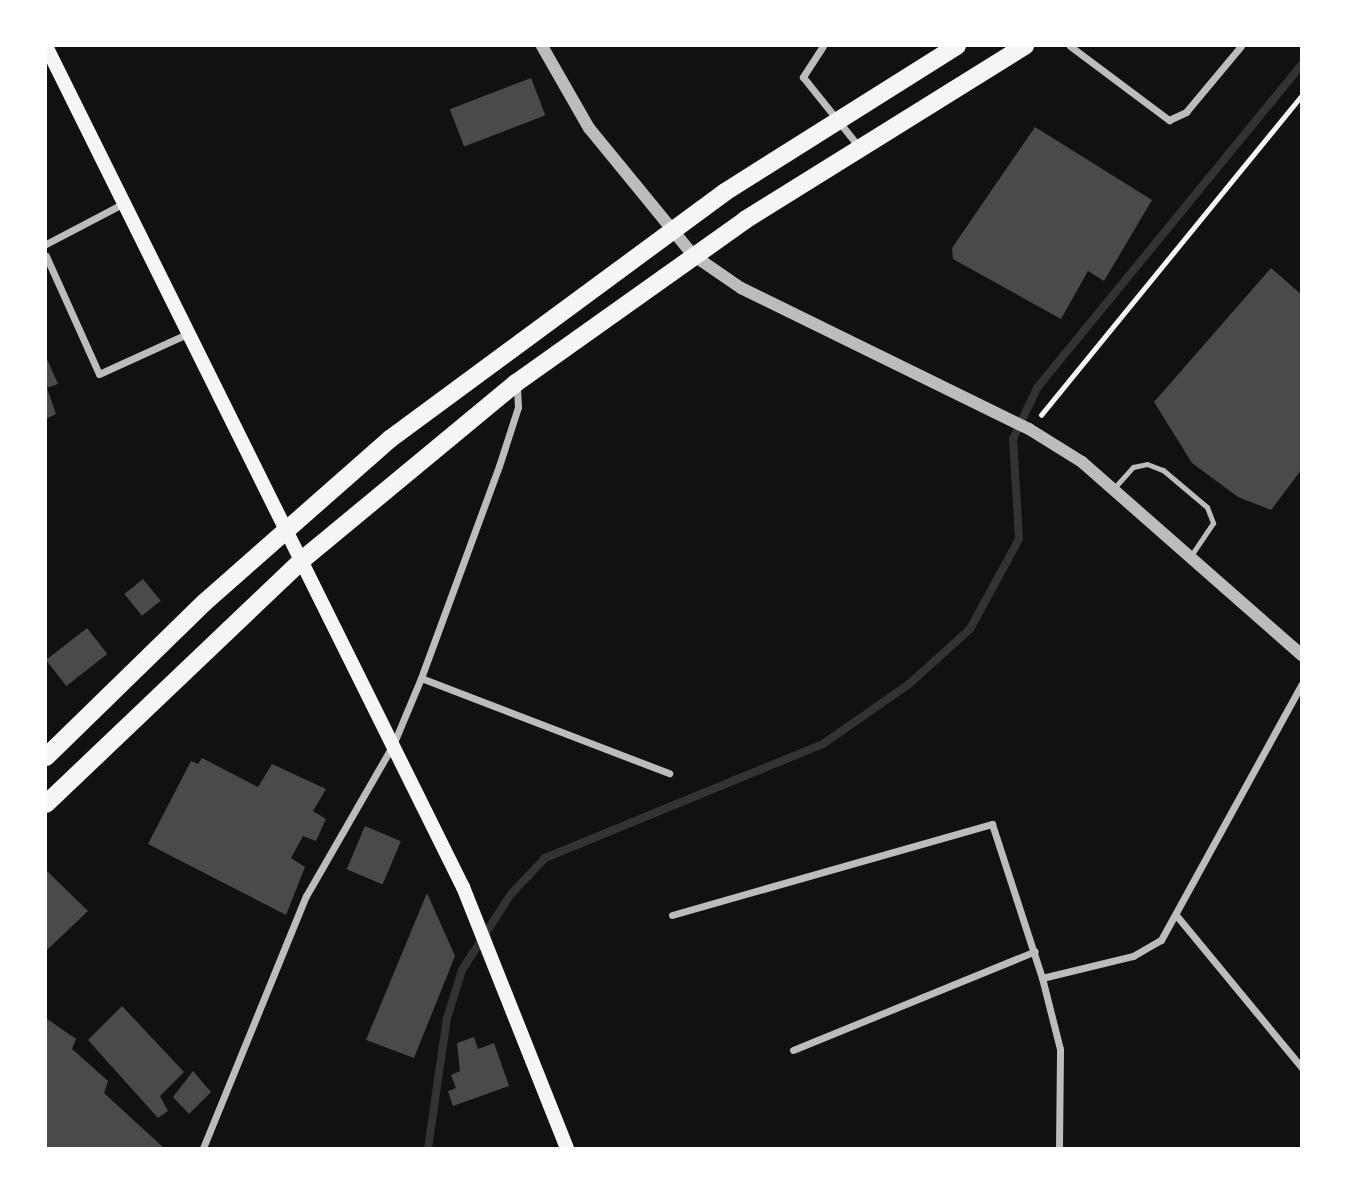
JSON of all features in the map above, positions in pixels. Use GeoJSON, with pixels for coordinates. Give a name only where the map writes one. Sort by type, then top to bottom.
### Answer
{"type":"FeatureCollection","features":[{"type":"Feature","properties":{"kind":"highway"},"geometry":{"type":"LineString","coordinates":[[46,757],[286,527],[505,350],[669,231],[836,119],[957,46]]}},
{"type":"Feature","properties":{"kind":"highway"},"geometry":{"type":"LineString","coordinates":[[46,804],[302,560],[516,383],[693,255],[859,147],[1025,46]]}},
{"type":"Feature","properties":{"kind":"main road"},"geometry":{"type":"LineString","coordinates":[[46,46],[393,745],[505,982],[567,1149]]}},
{"type":"Feature","properties":{"kind":"street"},"geometry":{"type":"LineString","coordinates":[[542,46],[589,128],[669,231],[693,255],[741,288],[1030,429],[1115,487],[1301,655]]}},
{"type":"Feature","properties":{"kind":"street"},"geometry":{"type":"LineString","coordinates":[[823,46],[803,77],[859,147]]}},
{"type":"Feature","properties":{"kind":"street"},"geometry":{"type":"LineString","coordinates":[[1070,46],[1169,120],[1186,112],[1241,46]]}},
{"type":"Feature","properties":{"kind":"street"},"geometry":{"type":"LineString","coordinates":[[46,243],[124,203]]}},
{"type":"Feature","properties":{"kind":"street"},"geometry":{"type":"LineString","coordinates":[[46,256],[99,374],[189,333]]}},
{"type":"Feature","properties":{"kind":"street"},"geometry":{"type":"LineString","coordinates":[[203,1149],[306,897],[393,745],[421,678],[503,454],[518,407],[516,383]]}},
{"type":"Feature","properties":{"kind":"street"},"geometry":{"type":"LineString","coordinates":[[421,678],[669,773]]}},
{"type":"Feature","properties":{"kind":"street"},"geometry":{"type":"LineString","coordinates":[[1042,978],[1133,956],[1161,940],[1301,684]]}},
{"type":"Feature","properties":{"kind":"street"},"geometry":{"type":"LineString","coordinates":[[672,915],[992,824],[1035,951],[1060,1049],[1059,1149]]}},
{"type":"Feature","properties":{"kind":"street"},"geometry":{"type":"LineString","coordinates":[[1176,915],[1301,1068]]}},
{"type":"Feature","properties":{"kind":"street"},"geometry":{"type":"LineString","coordinates":[[793,1050],[1035,951]]}},
{"type":"Feature","properties":{"kind":"lane"},"geometry":{"type":"LineString","coordinates":[[1115,487],[1133,467],[1147,464],[1163,470],[1207,507],[1211,530],[1191,556]]}},
{"type":"Feature","properties":{"kind":"path"},"geometry":{"type":"LineString","coordinates":[[1030,429],[1301,95]]}},
{"type":"Feature","properties":{"kind":"building"},"geometry":{"type":"Polygon","coordinates":[[[531,78],[545,115],[464,147],[450,109],[531,78]]]}},
{"type":"Feature","properties":{"kind":"building"},"geometry":{"type":"Polygon","coordinates":[[[1035,127],[1152,200],[1104,281],[1088,271],[1061,319],[953,259],[952,248],[1035,127]]]}},
{"type":"Feature","properties":{"kind":"building"},"geometry":{"type":"Polygon","coordinates":[[[1271,268],[1302,295],[1302,469],[1271,510],[1238,497],[1192,463],[1154,402],[1271,268]]]}},
{"type":"Feature","properties":{"kind":"building"},"geometry":{"type":"Polygon","coordinates":[[[46,357],[58,384],[47,388],[56,414],[46,419],[46,357]]]}},
{"type":"Feature","properties":{"kind":"building"},"geometry":{"type":"Polygon","coordinates":[[[143,579],[161,601],[142,616],[124,594],[143,579]]]}},
{"type":"Feature","properties":{"kind":"building"},"geometry":{"type":"Polygon","coordinates":[[[87,628],[107,654],[66,686],[46,660],[87,628]]]}},
{"type":"Feature","properties":{"kind":"building"},"geometry":{"type":"Polygon","coordinates":[[[202,758],[258,787],[272,764],[326,789],[313,811],[326,819],[316,841],[303,836],[291,858],[305,867],[286,915],[148,844],[191,761],[198,764],[202,758]]]}},
{"type":"Feature","properties":{"kind":"building"},"geometry":{"type":"Polygon","coordinates":[[[365,826],[401,841],[383,885],[347,869],[365,826]]]}},
{"type":"Feature","properties":{"kind":"building"},"geometry":{"type":"Polygon","coordinates":[[[46,870],[88,911],[46,951],[46,870]]]}},
{"type":"Feature","properties":{"kind":"building"},"geometry":{"type":"Polygon","coordinates":[[[427,893],[455,956],[414,1058],[366,1040],[427,893]]]}},
{"type":"Feature","properties":{"kind":"building"},"geometry":{"type":"Polygon","coordinates":[[[122,1006],[184,1072],[160,1096],[168,1111],[158,1118],[88,1040],[122,1006]]]}},
{"type":"Feature","properties":{"kind":"building"},"geometry":{"type":"Polygon","coordinates":[[[46,1018],[76,1039],[72,1049],[108,1081],[104,1093],[164,1148],[46,1148],[46,1018]]]}},
{"type":"Feature","properties":{"kind":"building"},"geometry":{"type":"Polygon","coordinates":[[[474,1037],[478,1049],[494,1043],[509,1086],[453,1106],[448,1091],[456,1088],[451,1075],[460,1071],[457,1043],[474,1037]]]}},
{"type":"Feature","properties":{"kind":"building"},"geometry":{"type":"Polygon","coordinates":[[[193,1071],[211,1092],[189,1114],[173,1097],[193,1071]]]}},
{"type":"Feature","properties":{"kind":"waterway"},"geometry":{"type":"LineString","coordinates":[[428,1148],[447,1018],[462,970],[511,894],[545,858],[823,744],[909,684],[970,629],[1019,539],[1013,439],[1037,388],[1302,64]]}}]}
